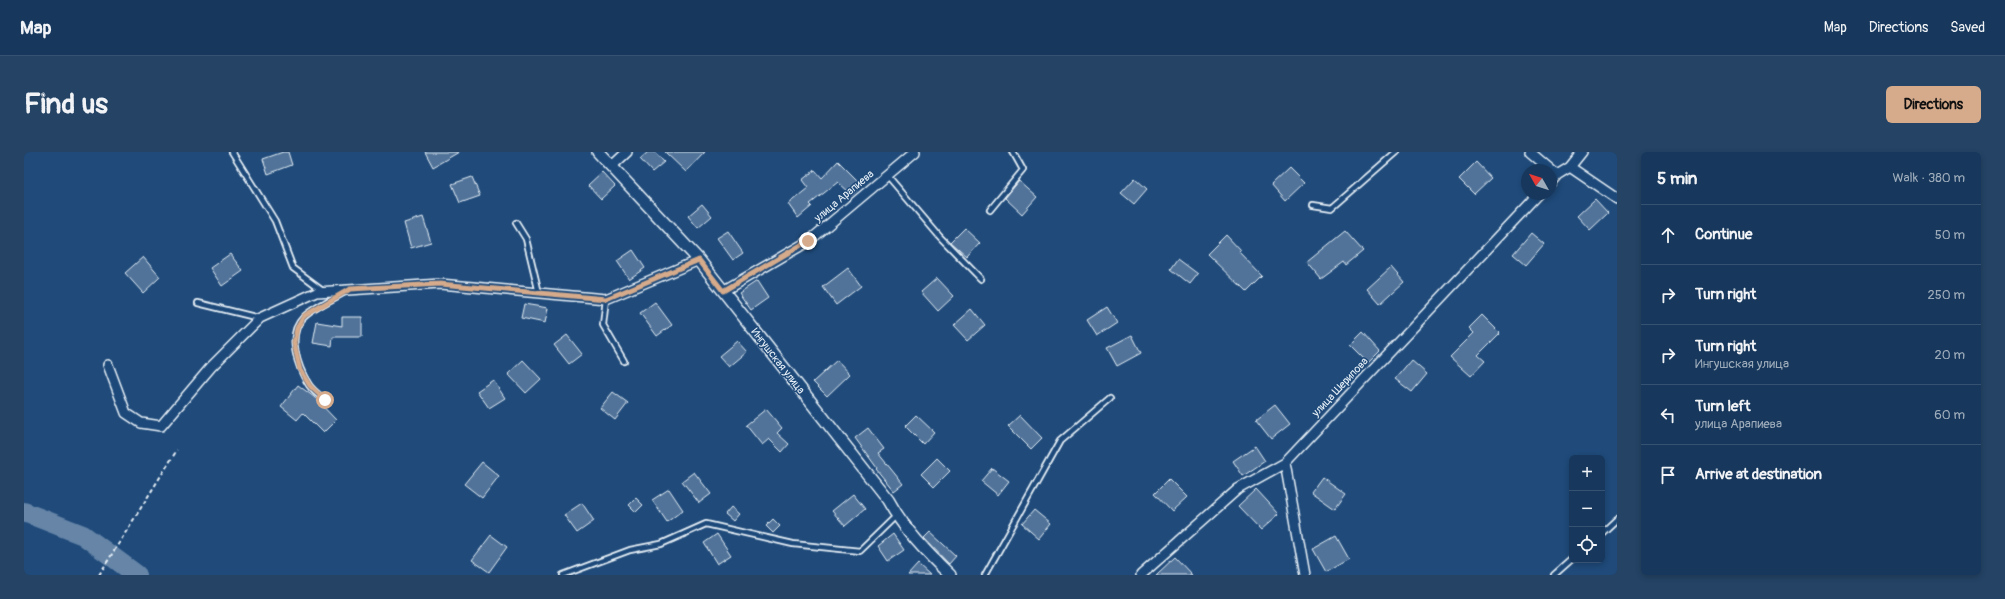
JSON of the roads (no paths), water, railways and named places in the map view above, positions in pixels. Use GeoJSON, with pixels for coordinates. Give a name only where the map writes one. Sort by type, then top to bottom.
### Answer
{"type":"FeatureCollection","features":[{"type":"Feature","properties":{"kind":"street","name":"Ингушская улица"},"geometry":{"type":"LineString","coordinates":[[598,152],[699,260],[888,500],[896,516],[916,542],[950,575]]}},
{"type":"Feature","properties":{"kind":"street"},"geometry":{"type":"LineString","coordinates":[[612,166],[627,152]]}},
{"type":"Feature","properties":{"kind":"street","name":"улица Арапиева"},"geometry":{"type":"LineString","coordinates":[[723,291],[808,241],[915,152]]}},
{"type":"Feature","properties":{"kind":"street"},"geometry":{"type":"LineString","coordinates":[[1530,152],[1541,164]]}},
{"type":"Feature","properties":{"kind":"street"},"geometry":{"type":"LineString","coordinates":[[1557,176],[1570,167],[1582,152]]}},
{"type":"Feature","properties":{"kind":"street"},"geometry":{"type":"LineString","coordinates":[[1570,167],[1617,198]]}},
{"type":"Feature","properties":{"kind":"street","name":"улица Шерипова"},"geometry":{"type":"LineString","coordinates":[[1141,575],[1238,489],[1285,464],[1533,200]]}},
{"type":"Feature","properties":{"kind":"street"},"geometry":{"type":"LineString","coordinates":[[108,365],[126,412],[141,423],[161,426],[211,367],[260,318],[317,292],[440,284],[606,299],[699,260]]}},
{"type":"Feature","properties":{"kind":"street"},"geometry":{"type":"LineString","coordinates":[[1285,464],[1305,575]]}},
{"type":"Feature","properties":{"kind":"lane"},"geometry":{"type":"LineString","coordinates":[[232,152],[275,222],[293,268],[325,292]]}},
{"type":"Feature","properties":{"kind":"lane"},"geometry":{"type":"LineString","coordinates":[[990,210],[1023,170],[1013,152]]}},
{"type":"Feature","properties":{"kind":"lane"},"geometry":{"type":"LineString","coordinates":[[1313,205],[1332,208],[1396,152]]}},
{"type":"Feature","properties":{"kind":"lane"},"geometry":{"type":"LineString","coordinates":[[887,175],[940,236],[981,279]]}},
{"type":"Feature","properties":{"kind":"lane"},"geometry":{"type":"LineString","coordinates":[[516,223],[526,240],[539,293]]}},
{"type":"Feature","properties":{"kind":"lane"},"geometry":{"type":"LineString","coordinates":[[325,400],[310,386],[300,370],[294,343],[297,328],[304,316],[350,289]]}},
{"type":"Feature","properties":{"kind":"lane"},"geometry":{"type":"LineString","coordinates":[[606,299],[603,325],[624,361]]}},
{"type":"Feature","properties":{"kind":"lane"},"geometry":{"type":"LineString","coordinates":[[198,303],[260,318]]}},
{"type":"Feature","properties":{"kind":"lane"},"geometry":{"type":"LineString","coordinates":[[985,575],[1060,441],[1110,398]]}},
{"type":"Feature","properties":{"kind":"lane"},"geometry":{"type":"LineString","coordinates":[[563,575],[630,550],[661,544],[706,524],[793,544],[860,551],[896,516]]}},
{"type":"Feature","properties":{"kind":"lane"},"geometry":{"type":"LineString","coordinates":[[1605,529],[1617,519]]}},
{"type":"Feature","properties":{"kind":"lane"},"geometry":{"type":"LineString","coordinates":[[1554,575],[1569,562]]}},
{"type":"Feature","properties":{"kind":"waterway"},"geometry":{"type":"LineString","coordinates":[[24,512],[83,535],[137,575]]}}]}
